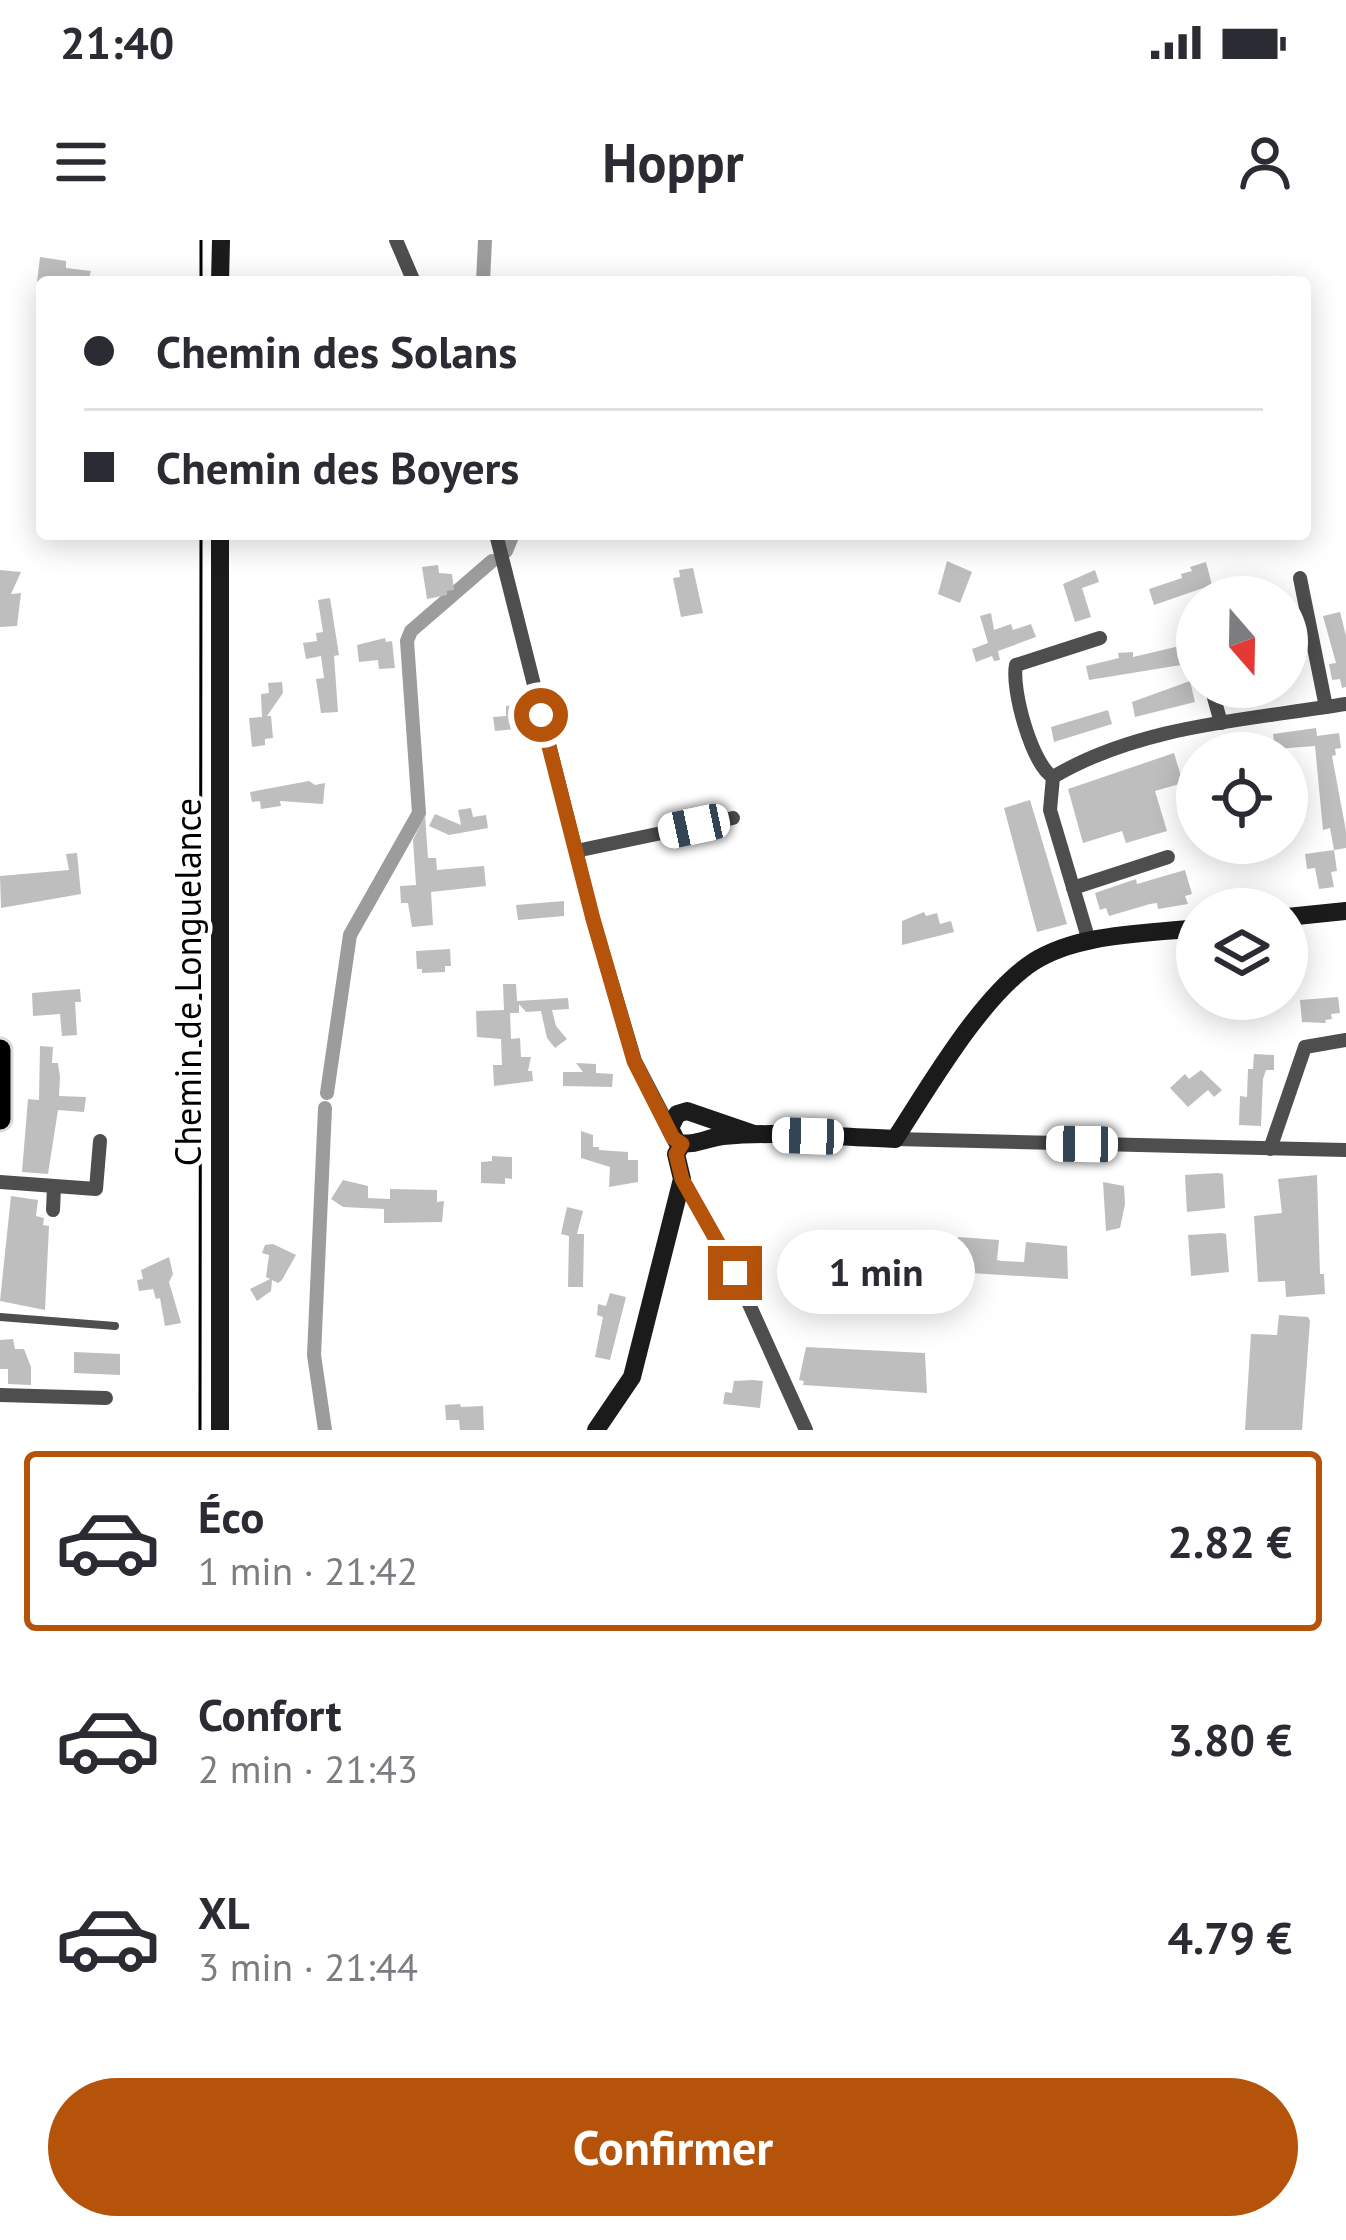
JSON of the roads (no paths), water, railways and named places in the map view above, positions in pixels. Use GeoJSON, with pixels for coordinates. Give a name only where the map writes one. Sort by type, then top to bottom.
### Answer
{"type":"FeatureCollection","features":[{"type":"Feature","properties":{"kind":"main road"},"geometry":{"type":"LineString","coordinates":[[0,1050],[0,1119]]}},
{"type":"Feature","properties":{"kind":"street"},"geometry":{"type":"LineString","coordinates":[[220,276],[221,240]]}},
{"type":"Feature","properties":{"kind":"street"},"geometry":{"type":"LineString","coordinates":[[396,240],[411,276]]}},
{"type":"Feature","properties":{"kind":"street","name":"Chemin de Longuelance"},"geometry":{"type":"LineString","coordinates":[[220,540],[220,1430]]}},
{"type":"Feature","properties":{"kind":"street"},"geometry":{"type":"LineString","coordinates":[[497,540],[575,851],[634,1061],[683,1138]]}},
{"type":"Feature","properties":{"kind":"street"},"geometry":{"type":"LineString","coordinates":[[1308,618],[1326,707]]}},
{"type":"Feature","properties":{"kind":"street"},"geometry":{"type":"LineString","coordinates":[[1053,777],[1040,767],[1014,683],[1016,665],[1100,638]]}},
{"type":"Feature","properties":{"kind":"street"},"geometry":{"type":"LineString","coordinates":[[1053,777],[1160,734],[1346,704]]}},
{"type":"Feature","properties":{"kind":"street"},"geometry":{"type":"LineString","coordinates":[[1217,708],[1221,723]]}},
{"type":"Feature","properties":{"kind":"street"},"geometry":{"type":"LineString","coordinates":[[1053,777],[1050,809],[1089,941]]}},
{"type":"Feature","properties":{"kind":"street"},"geometry":{"type":"LineString","coordinates":[[575,851],[733,818]]}},
{"type":"Feature","properties":{"kind":"street"},"geometry":{"type":"LineString","coordinates":[[1073,888],[1168,857]]}},
{"type":"Feature","properties":{"kind":"street"},"geometry":{"type":"LineString","coordinates":[[1308,915],[1346,911]]}},
{"type":"Feature","properties":{"kind":"street"},"geometry":{"type":"LineString","coordinates":[[895,1139],[995,996],[1034,961],[1089,941],[1176,931]]}},
{"type":"Feature","properties":{"kind":"street"},"geometry":{"type":"LineString","coordinates":[[1270,1148],[1305,1047],[1346,1040]]}},
{"type":"Feature","properties":{"kind":"street"},"geometry":{"type":"LineString","coordinates":[[649,1089],[692,1113],[754,1134]]}},
{"type":"Feature","properties":{"kind":"street"},"geometry":{"type":"LineString","coordinates":[[692,1113],[704,1125],[683,1138],[676,1154],[682,1179],[735,1273],[806,1430]]}},
{"type":"Feature","properties":{"kind":"street"},"geometry":{"type":"LineString","coordinates":[[683,1138],[674,1118],[692,1113]]}},
{"type":"Feature","properties":{"kind":"street"},"geometry":{"type":"LineString","coordinates":[[683,1138],[754,1134],[1346,1150]]}},
{"type":"Feature","properties":{"kind":"street"},"geometry":{"type":"LineString","coordinates":[[0,1182],[96,1189],[100,1141]]}},
{"type":"Feature","properties":{"kind":"street"},"geometry":{"type":"LineString","coordinates":[[596,1430],[632,1377],[682,1179]]}},
{"type":"Feature","properties":{"kind":"street"},"geometry":{"type":"LineString","coordinates":[[53,1210],[54,1187]]}},
{"type":"Feature","properties":{"kind":"street"},"geometry":{"type":"LineString","coordinates":[[0,1395],[106,1398]]}},
{"type":"Feature","properties":{"kind":"lane"},"geometry":{"type":"LineString","coordinates":[[0,1317],[115,1326]]}},
{"type":"Feature","properties":{"kind":"waterway"},"geometry":{"type":"LineString","coordinates":[[483,276],[485,240]]}},
{"type":"Feature","properties":{"kind":"waterway"},"geometry":{"type":"LineString","coordinates":[[506,551],[511,540]]}},
{"type":"Feature","properties":{"kind":"waterway"},"geometry":{"type":"LineString","coordinates":[[327,1093],[350,935],[419,813],[407,641],[411,631],[492,561]]}},
{"type":"Feature","properties":{"kind":"waterway"},"geometry":{"type":"LineString","coordinates":[[325,1108],[314,1355],[325,1430]]}},
{"type":"Feature","properties":{"kind":"tram line"},"geometry":{"type":"LineString","coordinates":[[201,240],[201,276]]}},
{"type":"Feature","properties":{"kind":"tram line"},"geometry":{"type":"LineString","coordinates":[[200,1430],[201,540]]}}]}
